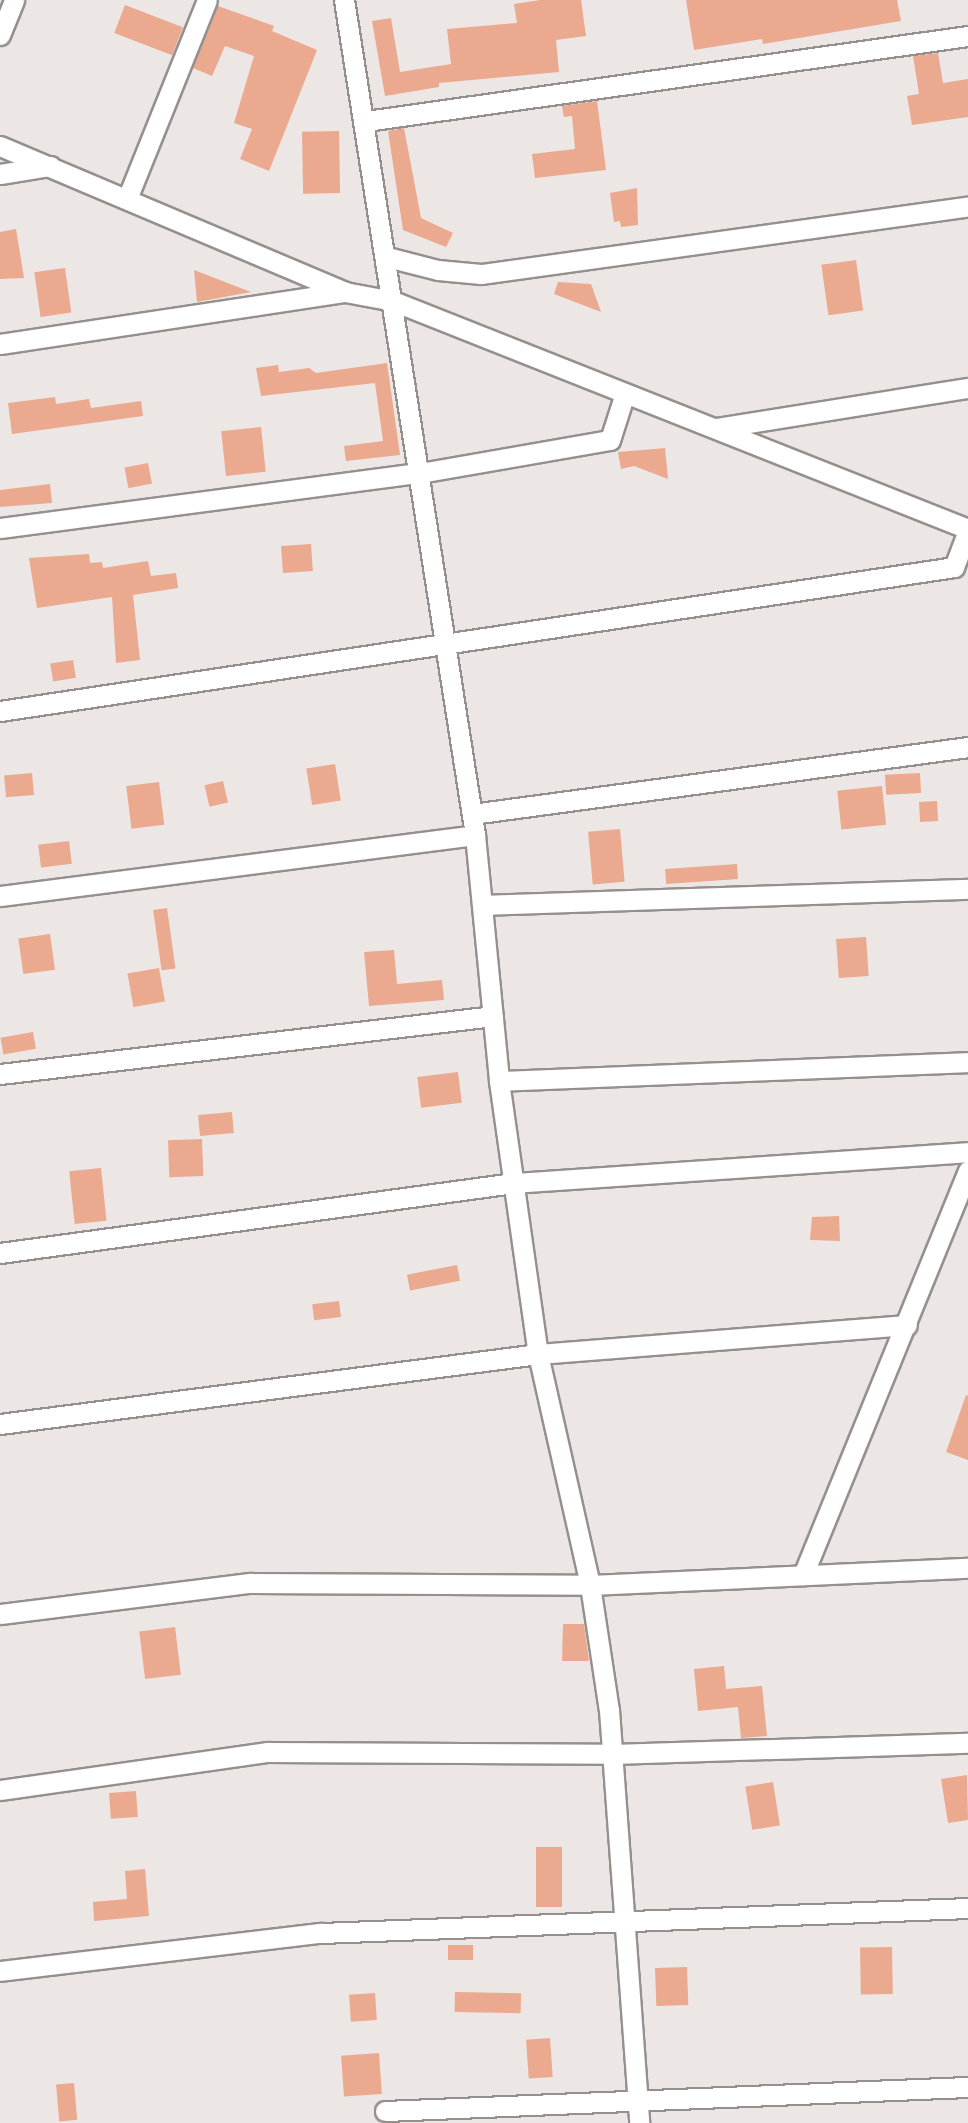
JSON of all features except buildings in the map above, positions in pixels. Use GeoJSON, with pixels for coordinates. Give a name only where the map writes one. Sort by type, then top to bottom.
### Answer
{"type":"FeatureCollection","features":[{"type":"Feature","properties":{"kind":"street"},"geometry":{"type":"LineString","coordinates":[[0,35],[14,0]]}},
{"type":"Feature","properties":{"kind":"street"},"geometry":{"type":"LineString","coordinates":[[127,199],[207,0]]}},
{"type":"Feature","properties":{"kind":"street"},"geometry":{"type":"LineString","coordinates":[[344,0],[366,121],[472,814],[499,1081],[538,1354],[590,1585],[612,1754],[639,2123]]}},
{"type":"Feature","properties":{"kind":"street"},"geometry":{"type":"LineString","coordinates":[[366,121],[968,36]]}},
{"type":"Feature","properties":{"kind":"street"},"geometry":{"type":"LineString","coordinates":[[0,146],[345,292],[393,301],[968,530],[954,567],[446,646],[0,711]]}},
{"type":"Feature","properties":{"kind":"street"},"geometry":{"type":"LineString","coordinates":[[0,174],[51,166]]}},
{"type":"Feature","properties":{"kind":"street"},"geometry":{"type":"LineString","coordinates":[[387,257],[438,270],[481,274],[968,206]]}},
{"type":"Feature","properties":{"kind":"street"},"geometry":{"type":"LineString","coordinates":[[0,344],[345,292]]}},
{"type":"Feature","properties":{"kind":"street"},"geometry":{"type":"LineString","coordinates":[[716,429],[968,388]]}},
{"type":"Feature","properties":{"kind":"street"},"geometry":{"type":"LineString","coordinates":[[0,528],[420,472],[610,440],[625,393]]}},
{"type":"Feature","properties":{"kind":"street"},"geometry":{"type":"LineString","coordinates":[[472,814],[968,747]]}},
{"type":"Feature","properties":{"kind":"street"},"geometry":{"type":"LineString","coordinates":[[0,896],[475,835]]}},
{"type":"Feature","properties":{"kind":"street"},"geometry":{"type":"LineString","coordinates":[[482,905],[968,889]]}},
{"type":"Feature","properties":{"kind":"street"},"geometry":{"type":"LineString","coordinates":[[0,1073],[493,1016]]}},
{"type":"Feature","properties":{"kind":"street"},"geometry":{"type":"LineString","coordinates":[[499,1081],[968,1062]]}},
{"type":"Feature","properties":{"kind":"street"},"geometry":{"type":"LineString","coordinates":[[0,1253],[513,1183],[968,1152]]}},
{"type":"Feature","properties":{"kind":"street"},"geometry":{"type":"LineString","coordinates":[[803,1576],[968,1170]]}},
{"type":"Feature","properties":{"kind":"street"},"geometry":{"type":"LineString","coordinates":[[0,1424],[538,1354],[906,1325]]}},
{"type":"Feature","properties":{"kind":"street"},"geometry":{"type":"LineString","coordinates":[[0,1614],[250,1583],[590,1585],[968,1568]]}},
{"type":"Feature","properties":{"kind":"street"},"geometry":{"type":"LineString","coordinates":[[0,1790],[267,1752],[612,1754],[968,1743]]}},
{"type":"Feature","properties":{"kind":"street"},"geometry":{"type":"LineString","coordinates":[[0,1971],[321,1933],[968,1908]]}},
{"type":"Feature","properties":{"kind":"street"},"geometry":{"type":"LineString","coordinates":[[385,2111],[968,2087]]}}]}
